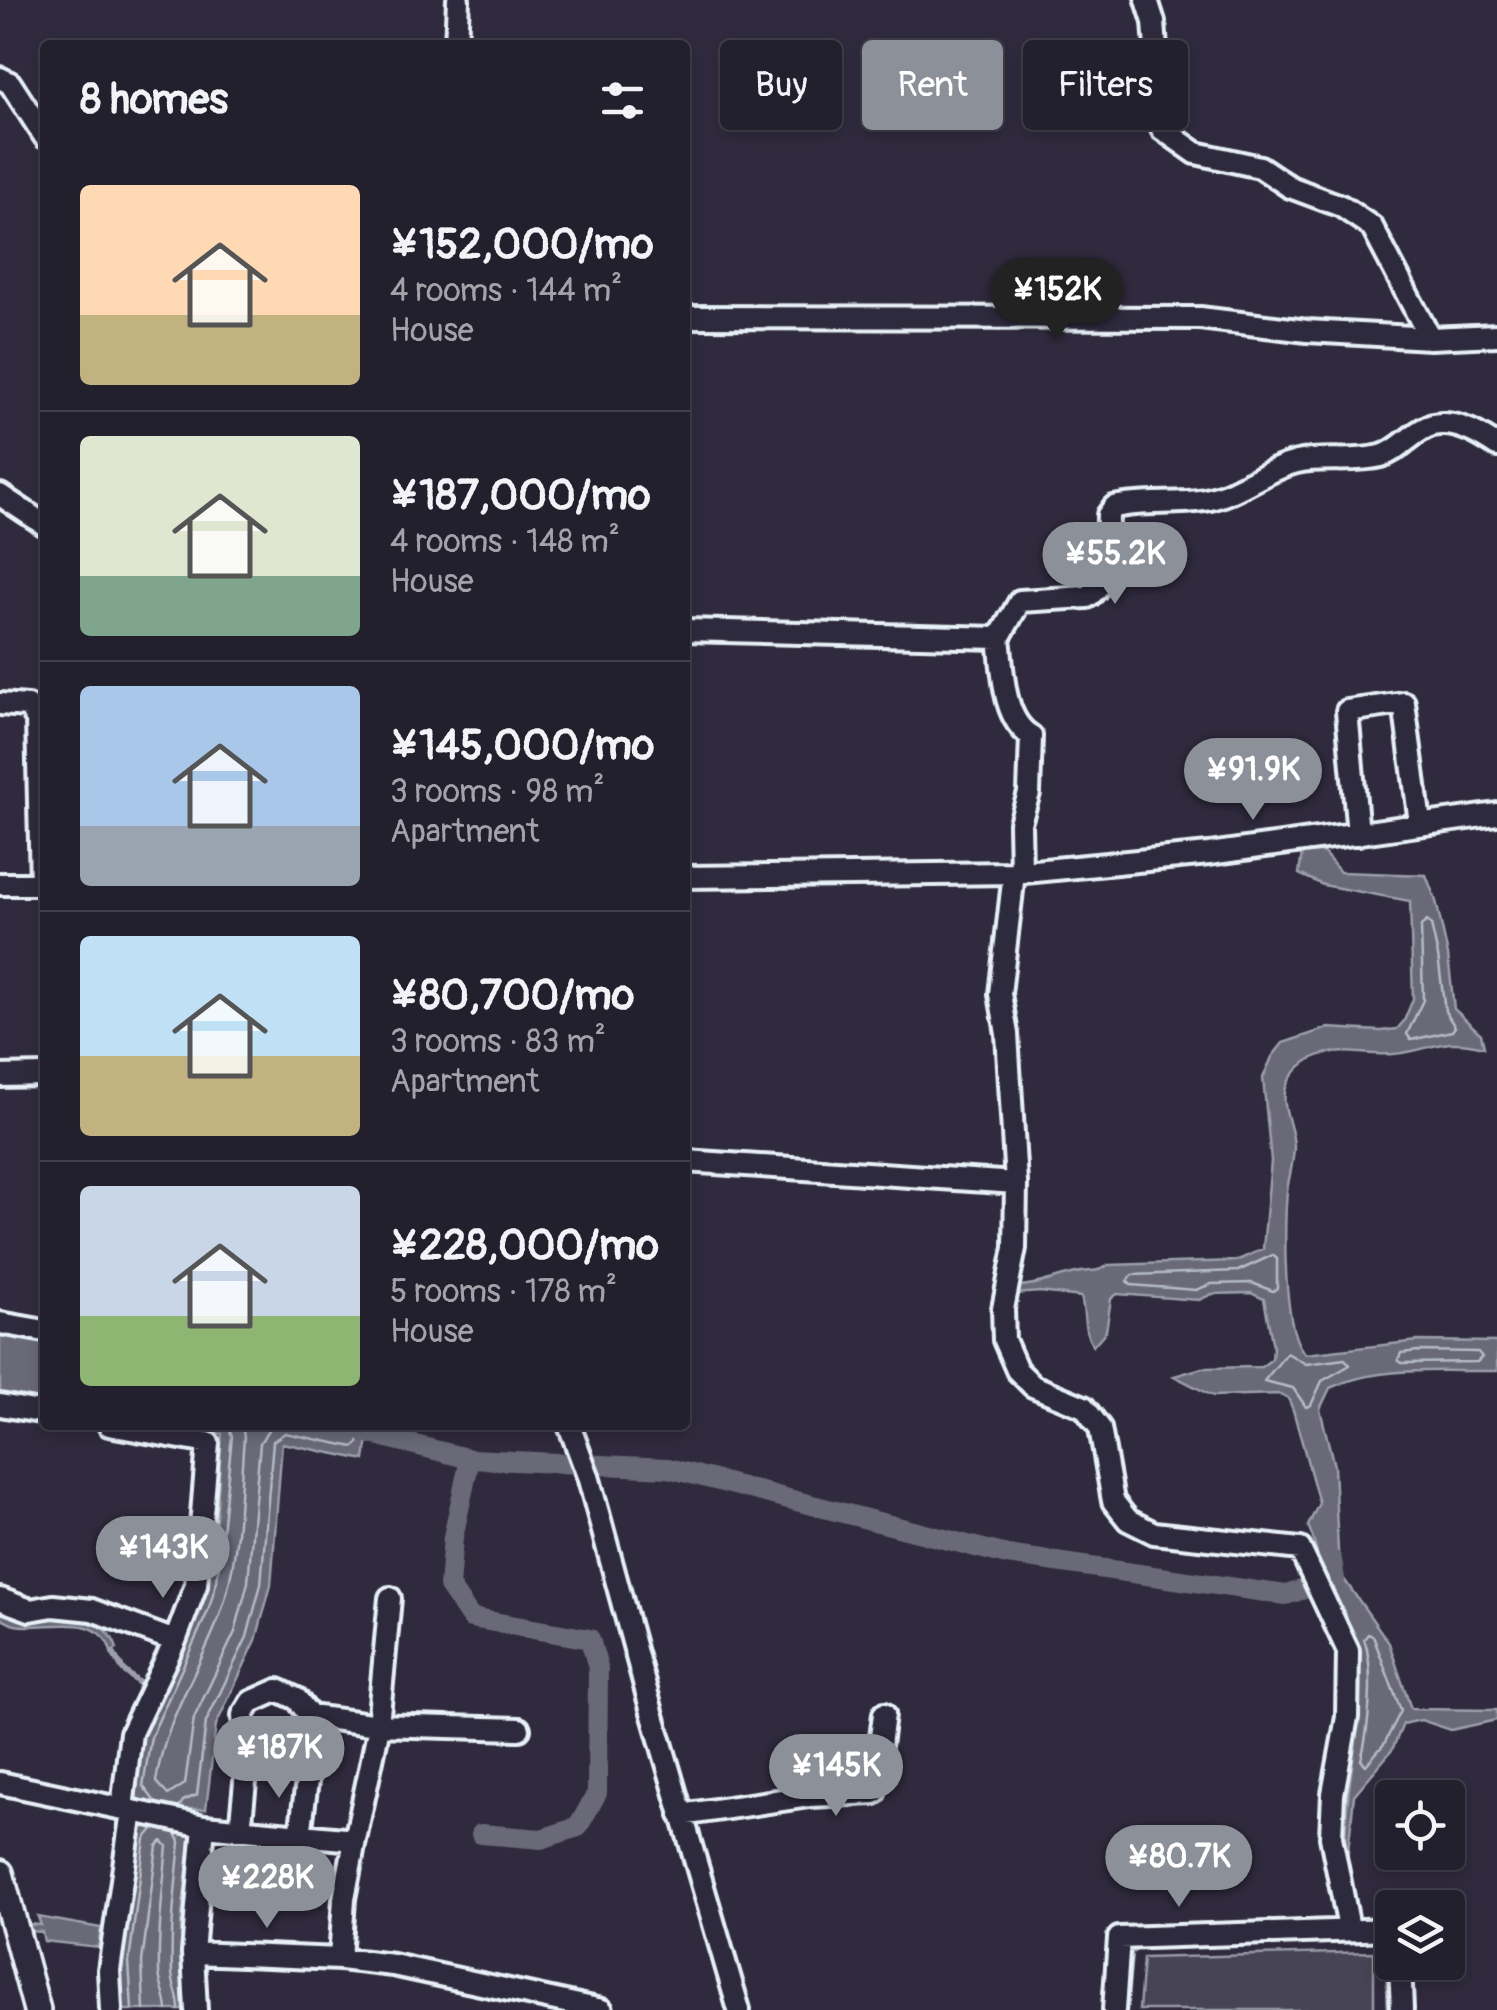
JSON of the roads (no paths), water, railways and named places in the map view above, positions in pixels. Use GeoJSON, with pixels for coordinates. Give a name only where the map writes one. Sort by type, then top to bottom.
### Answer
{"type":"FeatureCollection","features":[{"type":"Feature","properties":{"kind":"street"},"geometry":{"type":"LineString","coordinates":[[456,40],[458,0]]}},
{"type":"Feature","properties":{"kind":"street"},"geometry":{"type":"LineString","coordinates":[[1147,0],[1154,22],[1162,130],[1196,152],[1260,167],[1290,187],[1341,206],[1372,226],[1430,338]]}},
{"type":"Feature","properties":{"kind":"street"},"geometry":{"type":"LineString","coordinates":[[0,78],[10,83],[40,129]]}},
{"type":"Feature","properties":{"kind":"street"},"geometry":{"type":"LineString","coordinates":[[690,317],[1200,318],[1307,331],[1430,338],[1497,335]]}},
{"type":"Feature","properties":{"kind":"street"},"geometry":{"type":"LineString","coordinates":[[1350,1928],[1331,1837],[1332,1794],[1347,1717],[1348,1651],[1300,1548],[1154,1533],[1128,1520],[1113,1501],[1100,1428],[1084,1407],[1033,1386],[1017,1370],[1004,1340],[1003,1309],[1016,1248],[1016,1183],[1007,1034],[1000,994],[1020,823],[1030,793],[1031,736],[1020,729],[1006,690],[999,638],[1020,602],[1087,597],[1103,583],[1108,516],[1114,506],[1205,500],[1299,462],[1360,460],[1386,454],[1424,428],[1438,424],[1457,426],[1497,446]]}},
{"type":"Feature","properties":{"kind":"street"},"geometry":{"type":"LineString","coordinates":[[0,496],[40,522]]}},
{"type":"Feature","properties":{"kind":"street"},"geometry":{"type":"LineString","coordinates":[[690,630],[999,638]]}},
{"type":"Feature","properties":{"kind":"street"},"geometry":{"type":"LineString","coordinates":[[1358,834],[1347,710],[1404,702],[1420,823]]}},
{"type":"Feature","properties":{"kind":"street"},"geometry":{"type":"LineString","coordinates":[[0,704],[28,706],[37,720],[40,802]]}},
{"type":"Feature","properties":{"kind":"street"},"geometry":{"type":"LineString","coordinates":[[690,877],[1017,873],[1209,854],[1497,814]]}},
{"type":"Feature","properties":{"kind":"street"},"geometry":{"type":"LineString","coordinates":[[0,884],[40,884]]}},
{"type":"Feature","properties":{"kind":"street"},"geometry":{"type":"LineString","coordinates":[[0,1076],[40,1075]]}},
{"type":"Feature","properties":{"kind":"street"},"geometry":{"type":"LineString","coordinates":[[690,1161],[1016,1183]]}},
{"type":"Feature","properties":{"kind":"street"},"geometry":{"type":"LineString","coordinates":[[0,1323],[40,1330]]}},
{"type":"Feature","properties":{"kind":"street"},"geometry":{"type":"LineString","coordinates":[[0,1405],[40,1412]]}},
{"type":"Feature","properties":{"kind":"street"},"geometry":{"type":"LineString","coordinates":[[110,2010],[108,1970],[132,1811],[131,1733],[196,1585],[208,1443],[136,1430]]}},
{"type":"Feature","properties":{"kind":"street"},"geometry":{"type":"LineString","coordinates":[[573,1434],[738,2010]]}},
{"type":"Feature","properties":{"kind":"street"},"geometry":{"type":"LineString","coordinates":[[0,1598],[30,1610],[53,1606],[92,1610],[174,1642]]}},
{"type":"Feature","properties":{"kind":"street"},"geometry":{"type":"LineString","coordinates":[[340,1959],[344,1899],[378,1725],[390,1598]]}},
{"type":"Feature","properties":{"kind":"street"},"geometry":{"type":"LineString","coordinates":[[240,1830],[247,1763],[243,1715],[250,1702],[278,1690],[297,1699],[310,1716],[378,1725],[519,1728]]}},
{"type":"Feature","properties":{"kind":"street"},"geometry":{"type":"LineString","coordinates":[[682,1815],[809,1796],[874,1793],[884,1714]]}},
{"type":"Feature","properties":{"kind":"street"},"geometry":{"type":"LineString","coordinates":[[300,1835],[308,1773]]}},
{"type":"Feature","properties":{"kind":"street"},"geometry":{"type":"LineString","coordinates":[[0,1783],[198,1824],[355,1840]]}},
{"type":"Feature","properties":{"kind":"street"},"geometry":{"type":"LineString","coordinates":[[196,2010],[193,1953],[198,1824]]}},
{"type":"Feature","properties":{"kind":"street"},"geometry":{"type":"LineString","coordinates":[[0,1872],[37,2010]]}},
{"type":"Feature","properties":{"kind":"street"},"geometry":{"type":"LineString","coordinates":[[1114,2010],[1119,1938],[1375,1929]]}},
{"type":"Feature","properties":{"kind":"street"},"geometry":{"type":"LineString","coordinates":[[193,1953],[393,1965],[522,2002],[602,2010]]}},
{"type":"Feature","properties":{"kind":"street"},"geometry":{"type":"LineString","coordinates":[[1401,1980],[1402,2010]]}},
{"type":"Feature","properties":{"kind":"water"},"geometry":{"type":"Polygon","coordinates":[[[1323,852],[1340,872],[1426,875],[1448,955],[1454,1009],[1481,1034],[1484,1047],[1447,1043],[1394,1054],[1325,1054],[1312,1058],[1290,1079],[1285,1104],[1294,1146],[1287,1191],[1285,1252],[1292,1326],[1298,1343],[1306,1354],[1418,1341],[1497,1342],[1497,1371],[1412,1371],[1369,1376],[1330,1388],[1320,1409],[1334,1466],[1339,1572],[1389,1643],[1411,1709],[1497,1710],[1497,1720],[1451,1730],[1421,1720],[1403,1724],[1392,1750],[1354,1795],[1347,1861],[1347,1809],[1359,1706],[1358,1654],[1351,1630],[1323,1574],[1308,1526],[1319,1503],[1293,1410],[1288,1398],[1280,1394],[1213,1396],[1174,1376],[1202,1368],[1261,1367],[1272,1359],[1264,1299],[1251,1293],[1212,1294],[1199,1300],[1117,1294],[1111,1299],[1106,1331],[1093,1346],[1081,1297],[1040,1292],[1015,1294],[1016,1286],[1109,1265],[1236,1261],[1263,1249],[1271,1161],[1263,1078],[1272,1057],[1283,1043],[1328,1028],[1397,1029],[1413,999],[1410,901],[1323,885],[1299,874],[1302,853],[1323,852]]]}},
{"type":"Feature","properties":{"kind":"water"},"geometry":{"type":"Polygon","coordinates":[[[0,1333],[40,1340],[40,1401],[0,1394],[0,1333]]]}},
{"type":"Feature","properties":{"kind":"water"},"geometry":{"type":"Polygon","coordinates":[[[202,1430],[369,1430],[365,1460],[282,1443],[271,1585],[256,1640],[216,1725],[206,1809],[189,1809],[185,1831],[191,1835],[181,1926],[182,1977],[187,1982],[189,2010],[122,2010],[119,1962],[136,1826],[144,1827],[146,1805],[139,1802],[134,1783],[136,1760],[153,1706],[205,1589],[216,1523],[222,1434],[202,1430]]]}},
{"type":"Feature","properties":{"kind":"water"},"geometry":{"type":"Polygon","coordinates":[[[0,1612],[83,1619],[98,1624],[117,1649],[111,1652],[96,1630],[84,1626],[15,1625],[0,1618],[0,1612]]]}},
{"type":"Feature","properties":{"kind":"water"},"geometry":{"type":"Polygon","coordinates":[[[38,1917],[101,1928],[98,1947],[44,1941],[42,1932],[0,1929],[0,1922],[41,1925],[38,1917]]]}},
{"type":"Feature","properties":{"kind":"water"},"geometry":{"type":"Polygon","coordinates":[[[1375,1936],[1375,1941],[1138,1949],[1132,1953],[1127,2010],[1122,2010],[1128,1947],[1375,1936]]]}},
{"type":"Feature","properties":{"kind":"water"},"geometry":{"type":"Polygon","coordinates":[[[1387,1980],[1391,1980],[1392,2010],[1388,2010],[1387,1980]]]}},
{"type":"Feature","properties":{"kind":"waterway"},"geometry":{"type":"LineString","coordinates":[[357,1430],[470,1459],[668,1468],[1007,1555],[1286,1595],[1335,1579],[1332,1560]]}},
{"type":"Feature","properties":{"kind":"waterway"},"geometry":{"type":"LineString","coordinates":[[470,1459],[453,1537],[449,1586],[471,1618],[590,1639],[598,1668],[597,1793],[578,1827],[541,1839],[481,1834]]}},
{"type":"Feature","properties":{"kind":"waterway"},"geometry":{"type":"LineString","coordinates":[[113,1653],[123,1670],[149,1691]]}}]}
